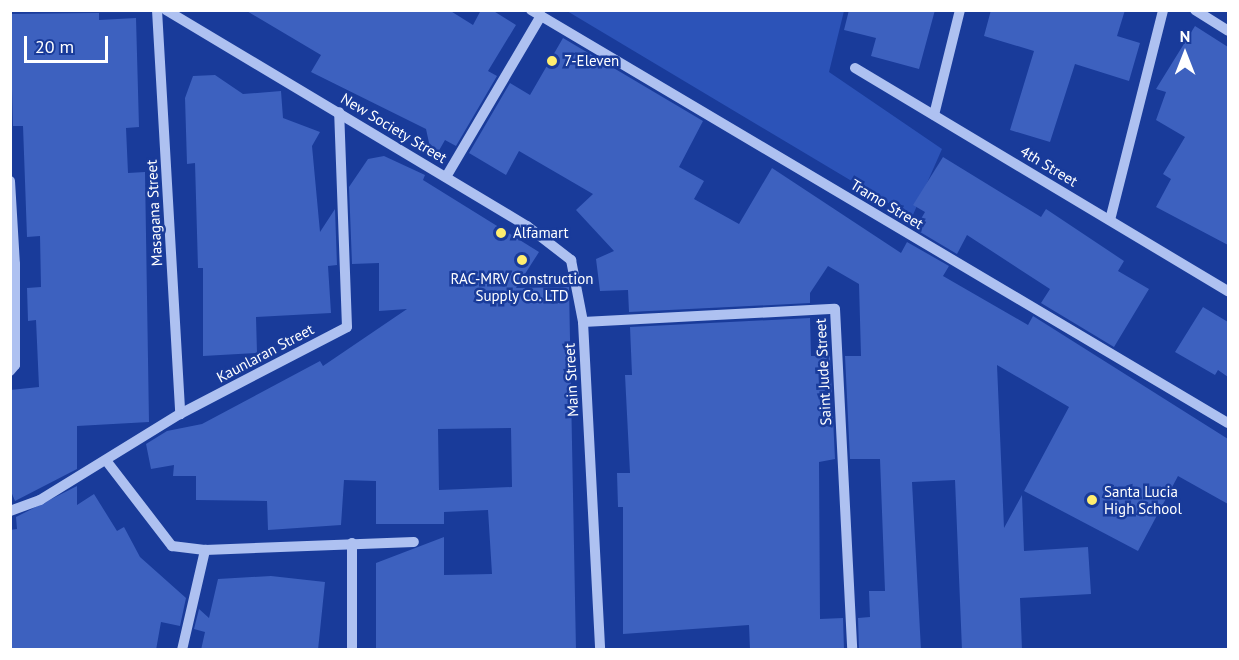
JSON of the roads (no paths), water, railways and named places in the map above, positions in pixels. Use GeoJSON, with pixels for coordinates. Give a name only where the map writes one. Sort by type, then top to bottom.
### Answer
{"type":"FeatureCollection","features":[{"type":"Feature","properties":{"kind":"street","name":"Masagana Street"},"geometry":{"type":"LineString","coordinates":[[157,10],[180,414]]}},
{"type":"Feature","properties":{"kind":"street","name":"New Society Street"},"geometry":{"type":"LineString","coordinates":[[166,10],[446,177],[536,13]]}},
{"type":"Feature","properties":{"kind":"street"},"geometry":{"type":"LineString","coordinates":[[934,115],[960,10]]}},
{"type":"Feature","properties":{"kind":"street"},"geometry":{"type":"LineString","coordinates":[[1110,220],[1163,10]]}},
{"type":"Feature","properties":{"kind":"street"},"geometry":{"type":"LineString","coordinates":[[1195,10],[1228,30]]}},
{"type":"Feature","properties":{"kind":"street","name":"Tramo Street"},"geometry":{"type":"LineString","coordinates":[[536,13],[1228,423]]}},
{"type":"Feature","properties":{"kind":"street","name":"4th Street"},"geometry":{"type":"LineString","coordinates":[[855,68],[1228,291]]}},
{"type":"Feature","properties":{"kind":"street","name":"Kaunlaran Street"},"geometry":{"type":"LineString","coordinates":[[10,511],[108,463],[180,414],[346,327],[339,112]]}},
{"type":"Feature","properties":{"kind":"street","name":"Main Street"},"geometry":{"type":"LineString","coordinates":[[446,177],[560,247],[577,279],[584,322],[600,650]]}},
{"type":"Feature","properties":{"kind":"street"},"geometry":{"type":"LineString","coordinates":[[10,181],[15,365],[10,371]]}},
{"type":"Feature","properties":{"kind":"street","name":"Saint Jude Street"},"geometry":{"type":"LineString","coordinates":[[584,322],[836,309],[852,650]]}},
{"type":"Feature","properties":{"kind":"street"},"geometry":{"type":"LineString","coordinates":[[108,463],[172,546],[205,550],[414,542]]}},
{"type":"Feature","properties":{"kind":"street"},"geometry":{"type":"LineString","coordinates":[[352,543],[352,650]]}},
{"type":"Feature","properties":{"kind":"street"},"geometry":{"type":"LineString","coordinates":[[182,650],[205,550]]}},
{"type":"Feature","properties":{"kind":"place","name":"7-Eleven"},"geometry":{"type":"Point","coordinates":[552,61]}},
{"type":"Feature","properties":{"kind":"place","name":"Alfamart"},"geometry":{"type":"Point","coordinates":[501,233]}},
{"type":"Feature","properties":{"kind":"place","name":"RAC-MRV Construction Supply Co. LTD"},"geometry":{"type":"Point","coordinates":[522,260]}},
{"type":"Feature","properties":{"kind":"place","name":"Santa Lucia High School"},"geometry":{"type":"Point","coordinates":[1092,500]}}]}
